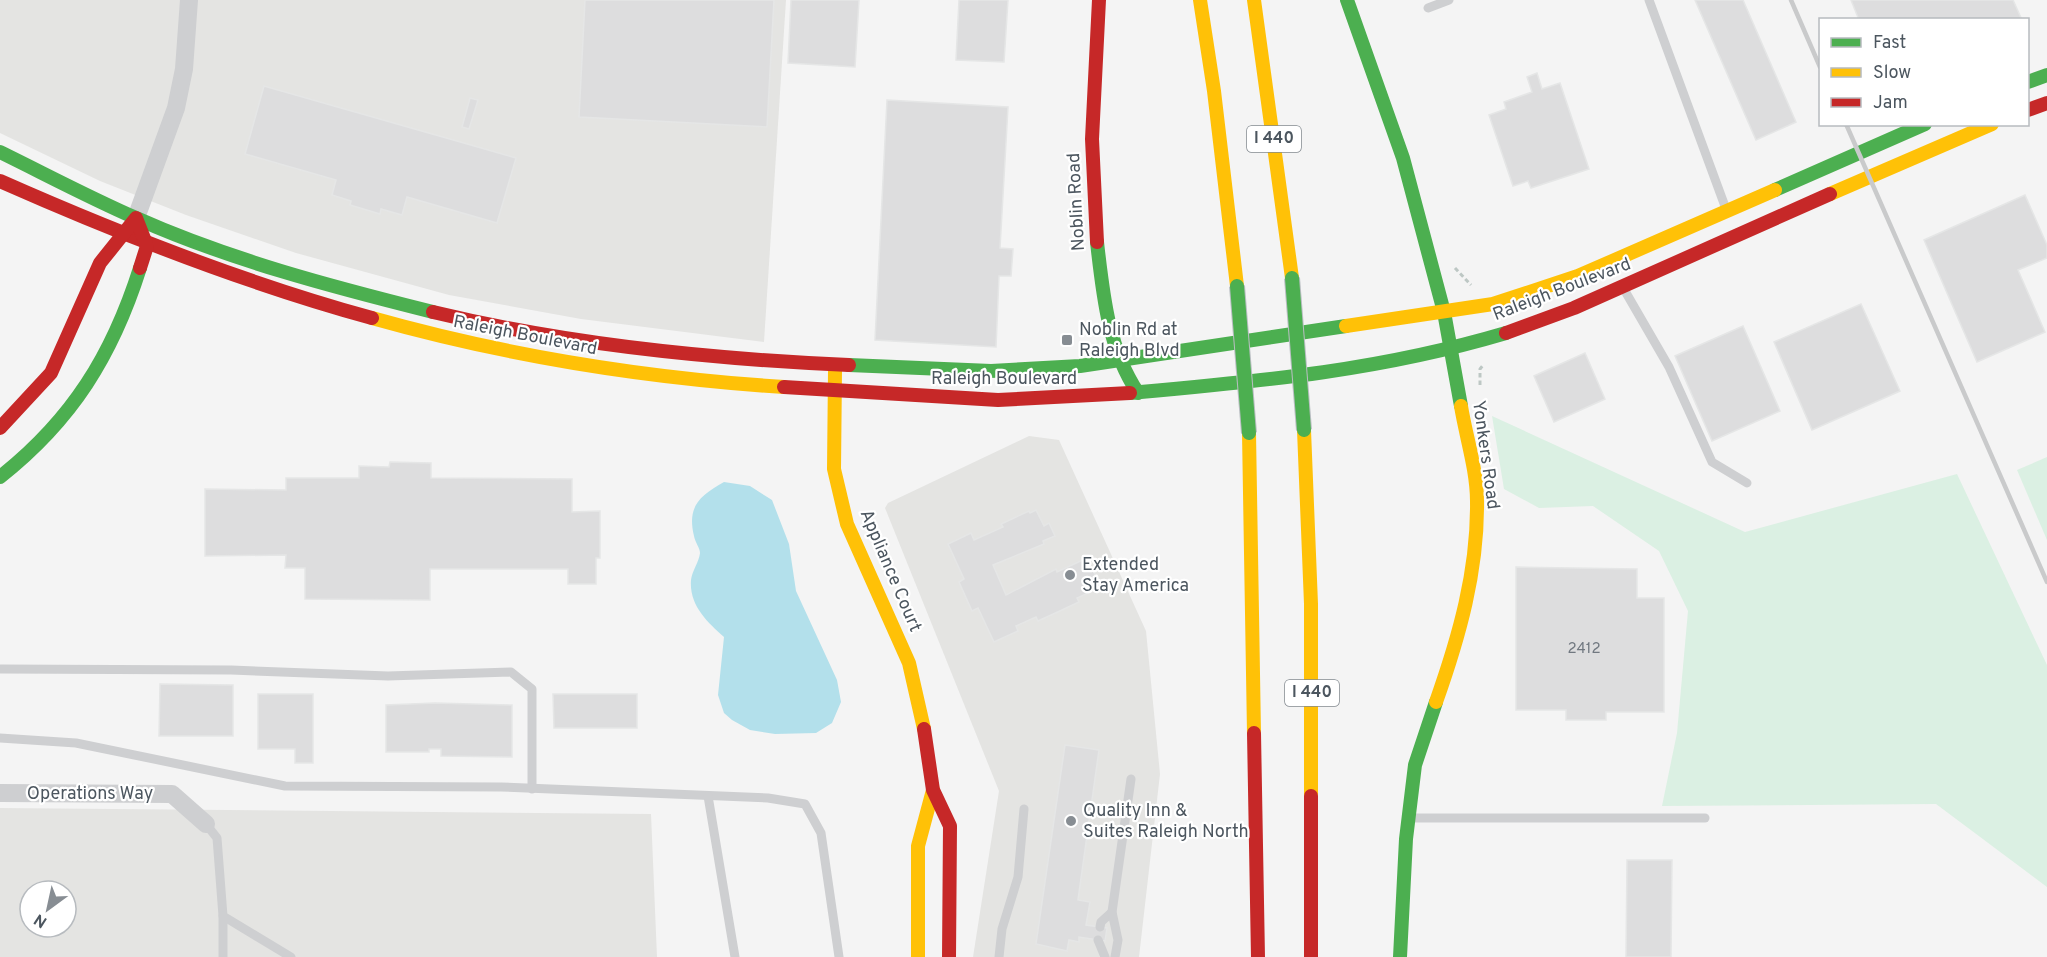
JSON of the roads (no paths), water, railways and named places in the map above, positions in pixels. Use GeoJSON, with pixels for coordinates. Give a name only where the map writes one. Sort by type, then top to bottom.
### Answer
{"type":"FeatureCollection","features":[{"type":"Feature","properties":{"kind":"main road","name":"Noblin Road"},"geometry":{"type":"LineString","coordinates":[[1099,0],[1091,161],[1095,237],[1109,332],[1117,360],[1138,393]]}},
{"type":"Feature","properties":{"kind":"main road","name":"I 440"},"geometry":{"type":"LineString","coordinates":[[1200,0],[1214,91],[1237,286],[1249,433],[1258,957]]}},
{"type":"Feature","properties":{"kind":"main road","name":"I 440"},"geometry":{"type":"LineString","coordinates":[[1254,0],[1292,278],[1304,430],[1311,604],[1311,957]]}},
{"type":"Feature","properties":{"kind":"main road","name":"Yonkers Road"},"geometry":{"type":"LineString","coordinates":[[1347,0],[1403,158],[1444,312],[1477,499],[1474,559],[1454,650],[1415,765],[1408,818],[1400,957]]}},
{"type":"Feature","properties":{"kind":"main road"},"geometry":{"type":"LineString","coordinates":[[2029,82],[2047,75]]}},
{"type":"Feature","properties":{"kind":"main road"},"geometry":{"type":"LineString","coordinates":[[2029,105],[2047,102]]}},
{"type":"Feature","properties":{"kind":"main road","name":"Raleigh Boulevard"},"geometry":{"type":"LineString","coordinates":[[0,181],[147,246],[264,289],[406,330],[521,356],[696,381],[834,391],[1018,400],[1138,393],[1347,371],[1450,348],[1536,323],[1623,286],[1907,147],[1923,126]]}},
{"type":"Feature","properties":{"kind":"main road","name":"Raleigh Boulevard"},"geometry":{"type":"LineString","coordinates":[[0,152],[136,218],[281,270],[364,295],[478,323],[638,350],[835,365],[991,371],[1050,369],[1493,304],[1550,287],[1727,211],[1907,147],[1985,126]]}},
{"type":"Feature","properties":{"kind":"main road"},"geometry":{"type":"LineString","coordinates":[[0,428],[51,373],[65,346],[100,263],[136,218],[147,246],[114,338],[82,397],[44,442],[0,477]]}},
{"type":"Feature","properties":{"kind":"main road","name":"Appliance Court"},"geometry":{"type":"LineString","coordinates":[[835,365],[834,469],[847,524],[909,663],[919,700],[933,790],[950,826],[949,957]]}},
{"type":"Feature","properties":{"kind":"main road","name":"Appliance Court"},"geometry":{"type":"LineString","coordinates":[[918,957],[918,846],[933,790]]}},
{"type":"Feature","properties":{"kind":"street"},"geometry":{"type":"LineString","coordinates":[[136,218],[176,108],[184,69],[189,0]]}},
{"type":"Feature","properties":{"kind":"street","name":"Operations Way"},"geometry":{"type":"LineString","coordinates":[[0,793],[172,794],[206,824]]}},
{"type":"Feature","properties":{"kind":"lane"},"geometry":{"type":"LineString","coordinates":[[1428,8],[1449,0]]}},
{"type":"Feature","properties":{"kind":"lane"},"geometry":{"type":"LineString","coordinates":[[1649,0],[1727,211]]}},
{"type":"Feature","properties":{"kind":"lane"},"geometry":{"type":"LineString","coordinates":[[1623,286],[1669,367],[1712,462],[1747,483]]}},
{"type":"Feature","properties":{"kind":"lane"},"geometry":{"type":"LineString","coordinates":[[0,669],[231,670],[388,676],[511,672],[532,689],[532,789]]}},
{"type":"Feature","properties":{"kind":"lane"},"geometry":{"type":"LineString","coordinates":[[0,738],[76,743],[285,786],[532,789],[768,798],[806,804],[821,833],[839,957]]}},
{"type":"Feature","properties":{"kind":"lane"},"geometry":{"type":"LineString","coordinates":[[1115,957],[1118,940],[1112,912],[1131,779]]}},
{"type":"Feature","properties":{"kind":"lane"},"geometry":{"type":"LineString","coordinates":[[708,796],[735,957]]}},
{"type":"Feature","properties":{"kind":"lane"},"geometry":{"type":"LineString","coordinates":[[999,957],[1002,929],[1018,878],[1024,808]]}},
{"type":"Feature","properties":{"kind":"lane"},"geometry":{"type":"LineString","coordinates":[[1408,818],[1705,818]]}},
{"type":"Feature","properties":{"kind":"lane"},"geometry":{"type":"LineString","coordinates":[[206,824],[216,838],[224,916],[223,957]]}},
{"type":"Feature","properties":{"kind":"lane"},"geometry":{"type":"LineString","coordinates":[[1100,927],[1101,922],[1112,912]]}},
{"type":"Feature","properties":{"kind":"lane"},"geometry":{"type":"LineString","coordinates":[[224,916],[291,957]]}},
{"type":"Feature","properties":{"kind":"lane"},"geometry":{"type":"LineString","coordinates":[[1098,940],[1105,957]]}},
{"type":"Feature","properties":{"kind":"water"},"geometry":{"type":"Polygon","coordinates":[[[724,482],[750,486],[772,500],[789,544],[796,591],[837,680],[841,702],[832,723],[816,733],[775,734],[750,730],[724,713],[718,695],[724,637],[700,612],[693,597],[691,580],[700,553],[692,526],[694,510],[697,503],[708,492],[724,482]]]}},
{"type":"Feature","properties":{"kind":"railway"},"geometry":{"type":"LineString","coordinates":[[1791,0],[1819,65]]}},
{"type":"Feature","properties":{"kind":"railway"},"geometry":{"type":"LineString","coordinates":[[1847,126],[2047,582]]}},
{"type":"Feature","properties":{"kind":"place","name":"Noblin Rd at Raleigh Blvd"},"geometry":{"type":"Point","coordinates":[1067,340]}},
{"type":"Feature","properties":{"kind":"place","name":"Extended Stay America"},"geometry":{"type":"Point","coordinates":[1070,575]}},
{"type":"Feature","properties":{"kind":"place","name":"Quality Inn & Suites Raleigh North"},"geometry":{"type":"Point","coordinates":[1071,821]}}]}
